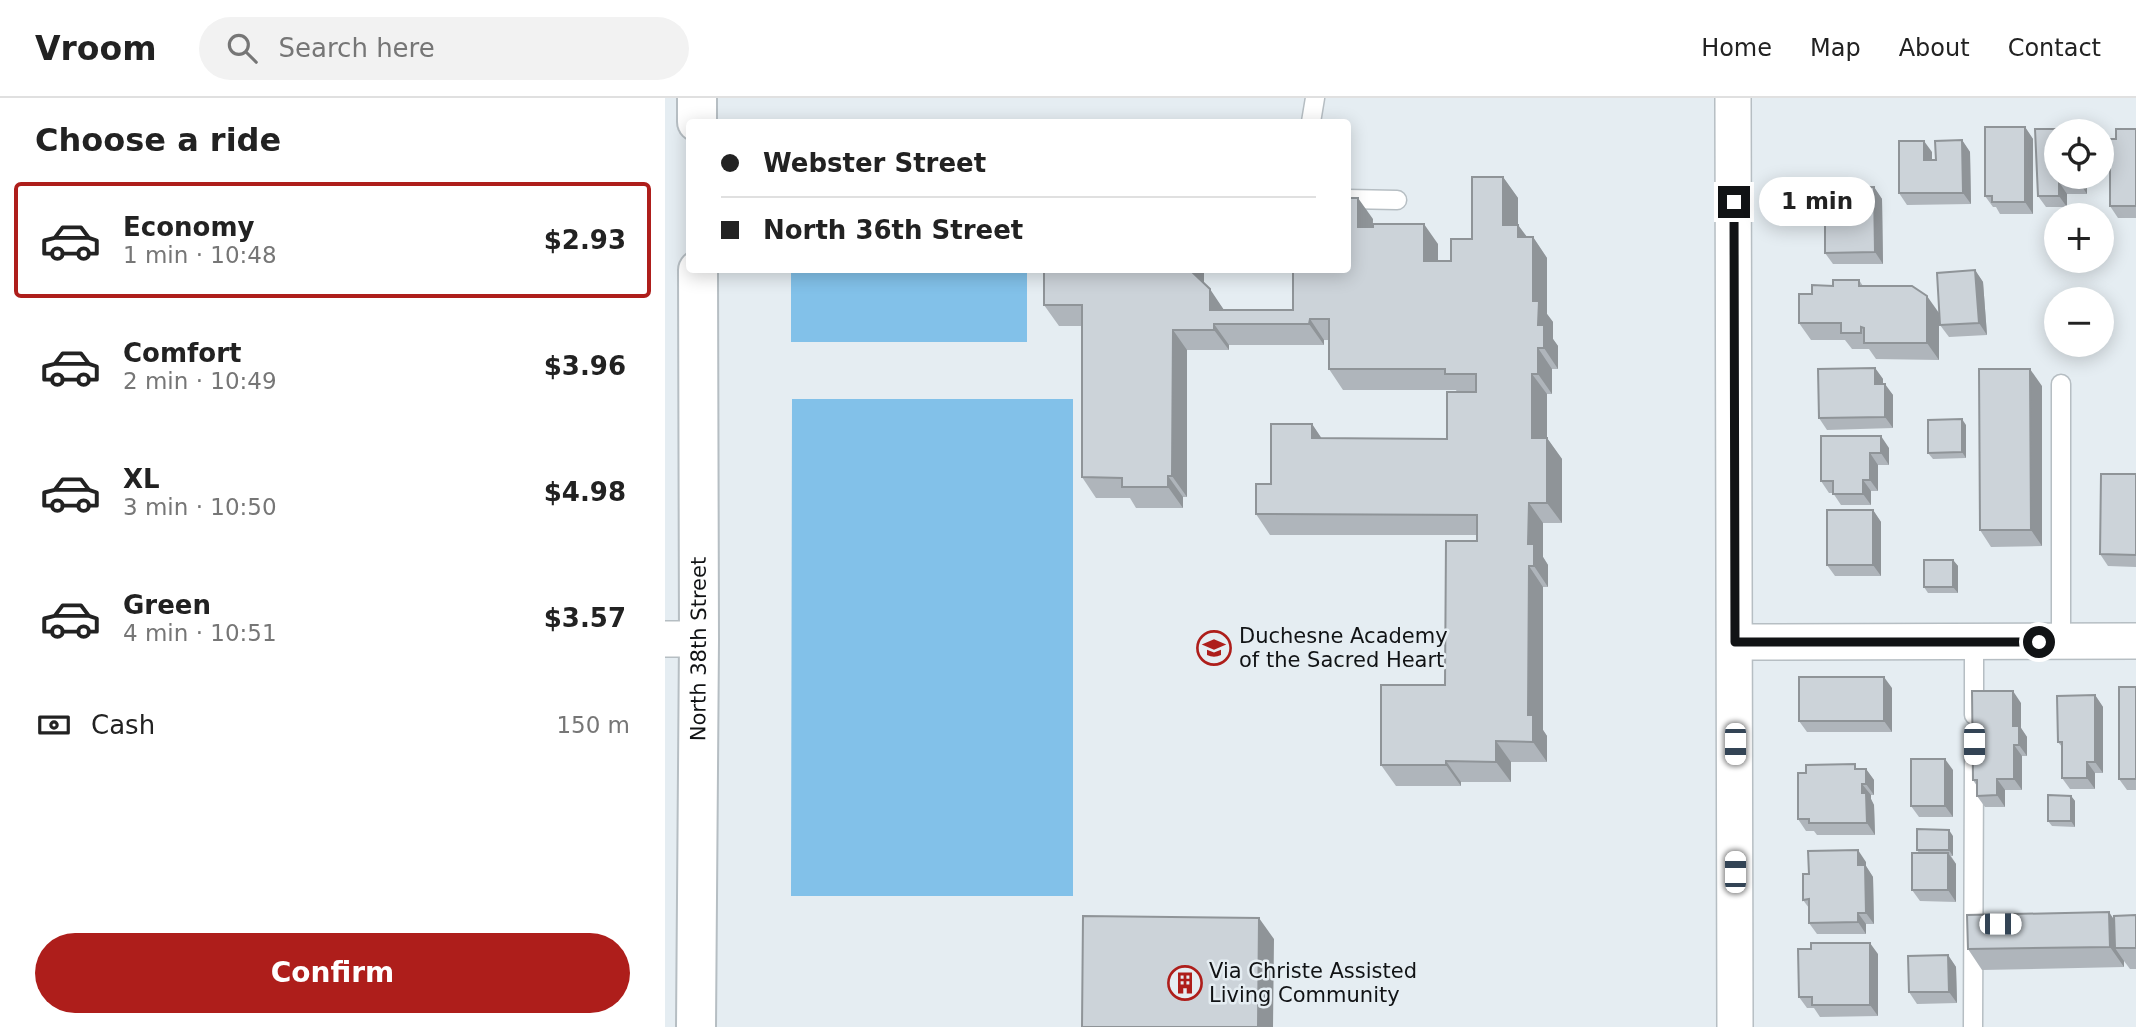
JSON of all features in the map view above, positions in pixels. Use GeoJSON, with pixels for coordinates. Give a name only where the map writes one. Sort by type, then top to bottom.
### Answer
{"type":"FeatureCollection","features":[{"type":"Feature","properties":{"kind":"street"},"geometry":{"type":"LineString","coordinates":[[697,98],[697,119]]}},
{"type":"Feature","properties":{"kind":"street"},"geometry":{"type":"LineString","coordinates":[[1733,98],[1735,1027]]}},
{"type":"Feature","properties":{"kind":"street","name":"North 38th Street"},"geometry":{"type":"LineString","coordinates":[[696,1027],[682,639],[698,273]]}},
{"type":"Feature","properties":{"kind":"street"},"geometry":{"type":"LineString","coordinates":[[1735,642],[2136,641]]}},
{"type":"Feature","properties":{"kind":"lane"},"geometry":{"type":"LineString","coordinates":[[1312,119],[1315,98]]}},
{"type":"Feature","properties":{"kind":"lane"},"geometry":{"type":"LineString","coordinates":[[1351,200],[1397,200]]}},
{"type":"Feature","properties":{"kind":"lane"},"geometry":{"type":"LineString","coordinates":[[2061,384],[2061,642]]}},
{"type":"Feature","properties":{"kind":"lane"},"geometry":{"type":"LineString","coordinates":[[1973,1027],[1980,924],[1974,642]]}},
{"type":"Feature","properties":{"kind":"shaded area"},"geometry":{"type":"Polygon","coordinates":[[[791,273],[1027,273],[1027,342],[791,342],[791,273]]]}},
{"type":"Feature","properties":{"kind":"shaded area"},"geometry":{"type":"Polygon","coordinates":[[[792,399],[1073,399],[1073,896],[791,896],[792,399]]]}},
{"type":"Feature","properties":{"kind":"building"},"geometry":{"type":"Polygon","coordinates":[[[1985,127],[2025,127],[2025,202],[1992,202],[1992,196],[1985,196],[1985,127]]]}},
{"type":"Feature","properties":{"kind":"building"},"geometry":{"type":"Polygon","coordinates":[[[2035,129],[2044,129],[2044,189],[2059,189],[2059,196],[2038,196],[2035,129]]]}},
{"type":"Feature","properties":{"kind":"building"},"geometry":{"type":"Polygon","coordinates":[[[2116,129],[2136,129],[2136,206],[2114,206],[2114,203],[2110,203],[2110,189],[2114,189],[2116,129]]]}},
{"type":"Feature","properties":{"kind":"building"},"geometry":{"type":"Polygon","coordinates":[[[1962,140],[1963,193],[1899,193],[1899,141],[1924,141],[1924,160],[1936,160],[1935,141],[1962,140]]]}},
{"type":"Feature","properties":{"kind":"building"},"geometry":{"type":"Polygon","coordinates":[[[1472,177],[1503,177],[1503,225],[1518,225],[1518,237],[1533,237],[1533,301],[1539,301],[1538,325],[1544,325],[1544,348],[1538,348],[1538,374],[1532,374],[1532,438],[1547,438],[1547,503],[1529,503],[1528,544],[1534,544],[1534,566],[1529,566],[1528,715],[1533,715],[1533,742],[1496,741],[1496,762],[1446,761],[1446,765],[1381,765],[1381,685],[1445,685],[1446,541],[1477,541],[1477,515],[1256,514],[1256,484],[1271,484],[1271,424],[1312,424],[1312,438],[1447,439],[1447,392],[1476,392],[1476,374],[1445,374],[1445,369],[1329,369],[1329,319],[1310,319],[1309,324],[1214,324],[1214,330],[1173,330],[1172,476],[1168,476],[1168,487],[1122,487],[1122,478],[1082,477],[1082,305],[1044,305],[1044,273],[1193,273],[1210,289],[1210,310],[1293,310],[1293,273],[1351,273],[1351,198],[1358,198],[1358,227],[1373,227],[1373,224],[1424,224],[1424,261],[1451,261],[1451,239],[1472,239],[1472,177]]]}},
{"type":"Feature","properties":{"kind":"building"},"geometry":{"type":"Polygon","coordinates":[[[1874,187],[1875,252],[1825,253],[1825,224],[1841,224],[1841,215],[1825,215],[1825,188],[1874,187]]]}},
{"type":"Feature","properties":{"kind":"building"},"geometry":{"type":"Polygon","coordinates":[[[1975,270],[1979,323],[1940,325],[1937,273],[1975,270]]]}},
{"type":"Feature","properties":{"kind":"building"},"geometry":{"type":"Polygon","coordinates":[[[1833,280],[1859,280],[1859,286],[1912,286],[1927,296],[1927,343],[1864,343],[1864,328],[1861,327],[1861,333],[1841,333],[1841,323],[1799,323],[1799,294],[1812,294],[1812,285],[1833,286],[1833,280]]]}},
{"type":"Feature","properties":{"kind":"building"},"geometry":{"type":"Polygon","coordinates":[[[1875,368],[1875,384],[1885,384],[1885,417],[1819,418],[1818,369],[1875,368]]]}},
{"type":"Feature","properties":{"kind":"building"},"geometry":{"type":"Polygon","coordinates":[[[1979,369],[2030,369],[2031,530],[1980,530],[1979,369]]]}},
{"type":"Feature","properties":{"kind":"building"},"geometry":{"type":"Polygon","coordinates":[[[1962,419],[1962,452],[1928,453],[1928,420],[1962,419]]]}},
{"type":"Feature","properties":{"kind":"building"},"geometry":{"type":"Polygon","coordinates":[[[1821,436],[1881,436],[1881,453],[1870,453],[1870,480],[1863,480],[1863,494],[1833,494],[1833,481],[1821,481],[1821,436]]]}},
{"type":"Feature","properties":{"kind":"building"},"geometry":{"type":"Polygon","coordinates":[[[2101,474],[2136,474],[2136,555],[2100,554],[2101,474]]]}},
{"type":"Feature","properties":{"kind":"building"},"geometry":{"type":"Polygon","coordinates":[[[1827,510],[1873,510],[1873,565],[1827,565],[1827,510]]]}},
{"type":"Feature","properties":{"kind":"building"},"geometry":{"type":"Polygon","coordinates":[[[1924,560],[1953,560],[1953,587],[1924,587],[1924,560]]]}},
{"type":"Feature","properties":{"kind":"building"},"geometry":{"type":"Polygon","coordinates":[[[1799,677],[1884,677],[1884,721],[1799,721],[1799,677]]]}},
{"type":"Feature","properties":{"kind":"building"},"geometry":{"type":"Polygon","coordinates":[[[2119,687],[2136,687],[2136,779],[2119,779],[2119,687]]]}},
{"type":"Feature","properties":{"kind":"building"},"geometry":{"type":"Polygon","coordinates":[[[1972,691],[2013,691],[2013,726],[2019,726],[2019,745],[2014,745],[2014,779],[1997,779],[1997,795],[1977,796],[1977,780],[1973,780],[1972,691]]]}},
{"type":"Feature","properties":{"kind":"building"},"geometry":{"type":"Polygon","coordinates":[[[2095,695],[2095,762],[2087,762],[2087,778],[2062,778],[2062,742],[2058,742],[2057,696],[2095,695]]]}},
{"type":"Feature","properties":{"kind":"building"},"geometry":{"type":"Polygon","coordinates":[[[1911,759],[1945,759],[1945,806],[1911,806],[1911,759]]]}},
{"type":"Feature","properties":{"kind":"building"},"geometry":{"type":"Polygon","coordinates":[[[1855,764],[1855,769],[1866,769],[1866,784],[1862,784],[1862,793],[1866,793],[1867,823],[1809,823],[1809,819],[1798,819],[1798,773],[1806,773],[1806,765],[1855,764]]]}},
{"type":"Feature","properties":{"kind":"building"},"geometry":{"type":"Polygon","coordinates":[[[2048,795],[2071,796],[2071,821],[2048,821],[2048,795]]]}},
{"type":"Feature","properties":{"kind":"building"},"geometry":{"type":"Polygon","coordinates":[[[1917,829],[1949,830],[1949,850],[1917,850],[1917,829]]]}},
{"type":"Feature","properties":{"kind":"building"},"geometry":{"type":"Polygon","coordinates":[[[1858,850],[1858,865],[1865,865],[1866,913],[1858,913],[1858,922],[1809,923],[1809,899],[1803,900],[1803,874],[1809,874],[1808,851],[1858,850]]]}},
{"type":"Feature","properties":{"kind":"building"},"geometry":{"type":"Polygon","coordinates":[[[1912,853],[1948,853],[1948,890],[1912,890],[1912,853]]]}},
{"type":"Feature","properties":{"kind":"building"},"geometry":{"type":"Polygon","coordinates":[[[2109,912],[2110,947],[1968,949],[1967,915],[2109,912]]]}},
{"type":"Feature","properties":{"kind":"building"},"geometry":{"type":"Polygon","coordinates":[[[2136,915],[2136,948],[2115,948],[2114,916],[2136,915]]]}},
{"type":"Feature","properties":{"kind":"building","name":"Via Christe Assisted Living Community"},"geometry":{"type":"Polygon","coordinates":[[[1083,916],[1259,918],[1258,1027],[1082,1027],[1083,916]]]}},
{"type":"Feature","properties":{"kind":"building"},"geometry":{"type":"Polygon","coordinates":[[[1811,943],[1870,943],[1870,1005],[1812,1005],[1812,997],[1799,997],[1798,949],[1811,949],[1811,943]]]}},
{"type":"Feature","properties":{"kind":"building"},"geometry":{"type":"Polygon","coordinates":[[[1948,955],[1949,992],[1909,992],[1908,956],[1948,955]]]}},
{"type":"Feature","properties":{"kind":"place","name":"Duchesne Academy of the Sacred Heart"},"geometry":{"type":"Point","coordinates":[1214,648]}},
{"type":"Feature","properties":{"kind":"place","name":"Via Christe Assisted Living Community"},"geometry":{"type":"Point","coordinates":[1185,983]}},
{"type":"Feature","properties":{"kind":"route"},"geometry":{"type":"LineString","coordinates":[[1734,202],[1735,642],[2039,642]]}}]}
